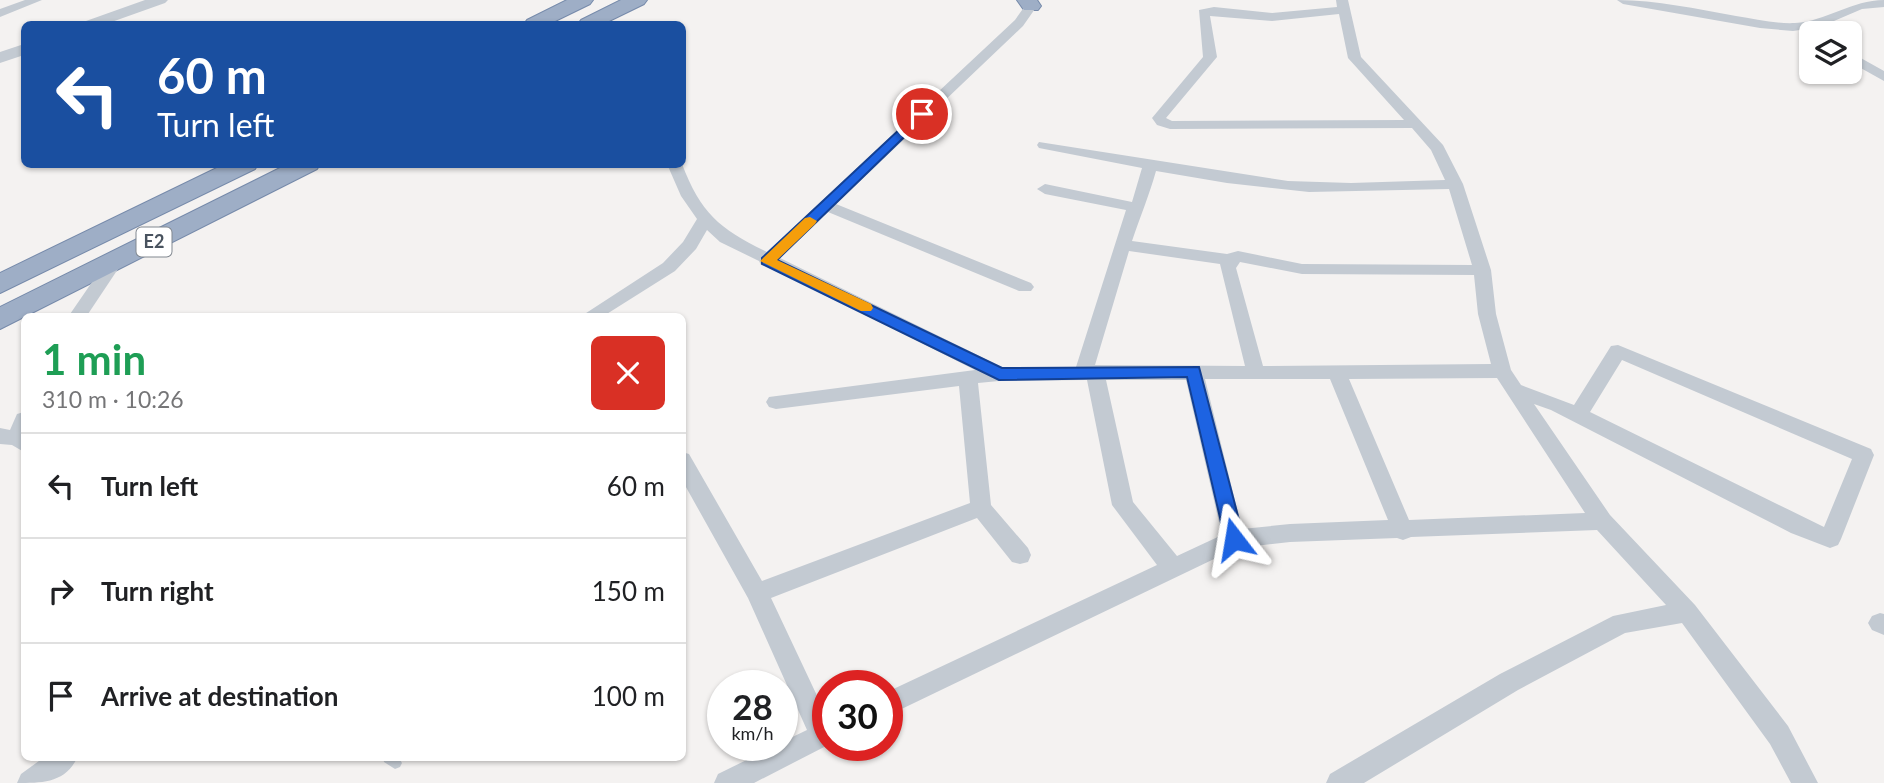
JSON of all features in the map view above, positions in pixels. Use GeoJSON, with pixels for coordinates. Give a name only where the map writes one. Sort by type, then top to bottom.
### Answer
{"type":"FeatureCollection","features":[{"type":"Feature","properties":{"kind":"highway"},"geometry":{"type":"LineString","coordinates":[[540,21],[583,0]]}},
{"type":"Feature","properties":{"kind":"highway"},"geometry":{"type":"LineString","coordinates":[[600,21],[637,0]]}},
{"type":"Feature","properties":{"kind":"highway","name":"E2"},"geometry":{"type":"LineString","coordinates":[[0,284],[238,168]]}},
{"type":"Feature","properties":{"kind":"highway","name":"E2"},"geometry":{"type":"LineString","coordinates":[[0,318],[300,168]]}},
{"type":"Feature","properties":{"kind":"street"},"geometry":{"type":"LineString","coordinates":[[0,13],[36,0]]}},
{"type":"Feature","properties":{"kind":"street"},"geometry":{"type":"LineString","coordinates":[[100,21],[160,0]]}},
{"type":"Feature","properties":{"kind":"street"},"geometry":{"type":"LineString","coordinates":[[1623,0],[1760,24],[1793,27],[1816,24],[1868,4],[1884,3]]}},
{"type":"Feature","properties":{"kind":"street"},"geometry":{"type":"LineString","coordinates":[[767,261],[1019,23],[1033,2]]}},
{"type":"Feature","properties":{"kind":"street"},"geometry":{"type":"LineString","coordinates":[[1417,124],[1300,127],[1170,125],[1162,122],[1159,117],[1210,57],[1203,13],[1214,11],[1272,17],[1343,5],[1355,58],[1417,124],[1438,148],[1455,184],[1482,270],[1487,314],[1502,371],[1602,521],[1687,612],[1779,735],[1805,783]]}},
{"type":"Feature","properties":{"kind":"street"},"geometry":{"type":"LineString","coordinates":[[1793,27],[1799,30]]}},
{"type":"Feature","properties":{"kind":"street"},"geometry":{"type":"LineString","coordinates":[[0,58],[21,50]]}},
{"type":"Feature","properties":{"kind":"street"},"geometry":{"type":"LineString","coordinates":[[1862,58],[1884,59]]}},
{"type":"Feature","properties":{"kind":"street"},"geometry":{"type":"LineString","coordinates":[[1862,64],[1884,77]]}},
{"type":"Feature","properties":{"kind":"street"},"geometry":{"type":"LineString","coordinates":[[1044,145],[1150,165],[1289,186],[1455,184]]}},
{"type":"Feature","properties":{"kind":"street"},"geometry":{"type":"LineString","coordinates":[[1150,165],[1139,205],[1135,207],[1121,245],[1089,372],[1123,505],[1173,568]]}},
{"type":"Feature","properties":{"kind":"street"},"geometry":{"type":"LineString","coordinates":[[675,168],[682,187],[705,221],[726,238],[767,261],[999,374]]}},
{"type":"Feature","properties":{"kind":"street"},"geometry":{"type":"LineString","coordinates":[[1045,189],[1135,207]]}},
{"type":"Feature","properties":{"kind":"street"},"geometry":{"type":"LineString","coordinates":[[826,206],[1025,287]]}},
{"type":"Feature","properties":{"kind":"street"},"geometry":{"type":"LineString","coordinates":[[595,313],[669,267],[690,246],[705,221]]}},
{"type":"Feature","properties":{"kind":"street"},"geometry":{"type":"LineString","coordinates":[[1121,245],[1229,260],[1238,256],[1302,269],[1482,270]]}},
{"type":"Feature","properties":{"kind":"street"},"geometry":{"type":"LineString","coordinates":[[80,313],[117,260]]}},
{"type":"Feature","properties":{"kind":"street"},"geometry":{"type":"LineString","coordinates":[[1229,260],[1227,268],[1256,373]]}},
{"type":"Feature","properties":{"kind":"street"},"geometry":{"type":"LineString","coordinates":[[1515,390],[1578,415],[1799,527],[1830,539],[1864,455],[1618,351],[1578,415]]}},
{"type":"Feature","properties":{"kind":"street"},"geometry":{"type":"LineString","coordinates":[[1193,371],[1234,539]]}},
{"type":"Feature","properties":{"kind":"street"},"geometry":{"type":"LineString","coordinates":[[776,402],[999,374],[1502,371]]}},
{"type":"Feature","properties":{"kind":"street"},"geometry":{"type":"LineString","coordinates":[[1337,373],[1403,531]]}},
{"type":"Feature","properties":{"kind":"street"},"geometry":{"type":"LineString","coordinates":[[968,377],[981,508],[1020,555]]}},
{"type":"Feature","properties":{"kind":"street"},"geometry":{"type":"LineString","coordinates":[[686,467],[757,593],[812,707]]}},
{"type":"Feature","properties":{"kind":"street"},"geometry":{"type":"LineString","coordinates":[[757,593],[981,508]]}},
{"type":"Feature","properties":{"kind":"street"},"geometry":{"type":"LineString","coordinates":[[903,696],[1234,539],[1290,533],[1403,531],[1602,521]]}},
{"type":"Feature","properties":{"kind":"street"},"geometry":{"type":"LineString","coordinates":[[1339,783],[1509,682],[1621,622],[1687,612]]}},
{"type":"Feature","properties":{"kind":"street"},"geometry":{"type":"LineString","coordinates":[[727,783],[812,740]]}},
{"type":"Feature","properties":{"kind":"street"},"geometry":{"type":"LineString","coordinates":[[30,783],[60,761]]}},
{"type":"Feature","properties":{"kind":"slow traffic"},"geometry":{"type":"LineString","coordinates":[[810,221],[767,261],[866,308]]}},
{"type":"Feature","properties":{"kind":"route"},"geometry":{"type":"LineString","coordinates":[[922,114],[767,261],[999,374],[1193,371],[1234,539]]}}]}
